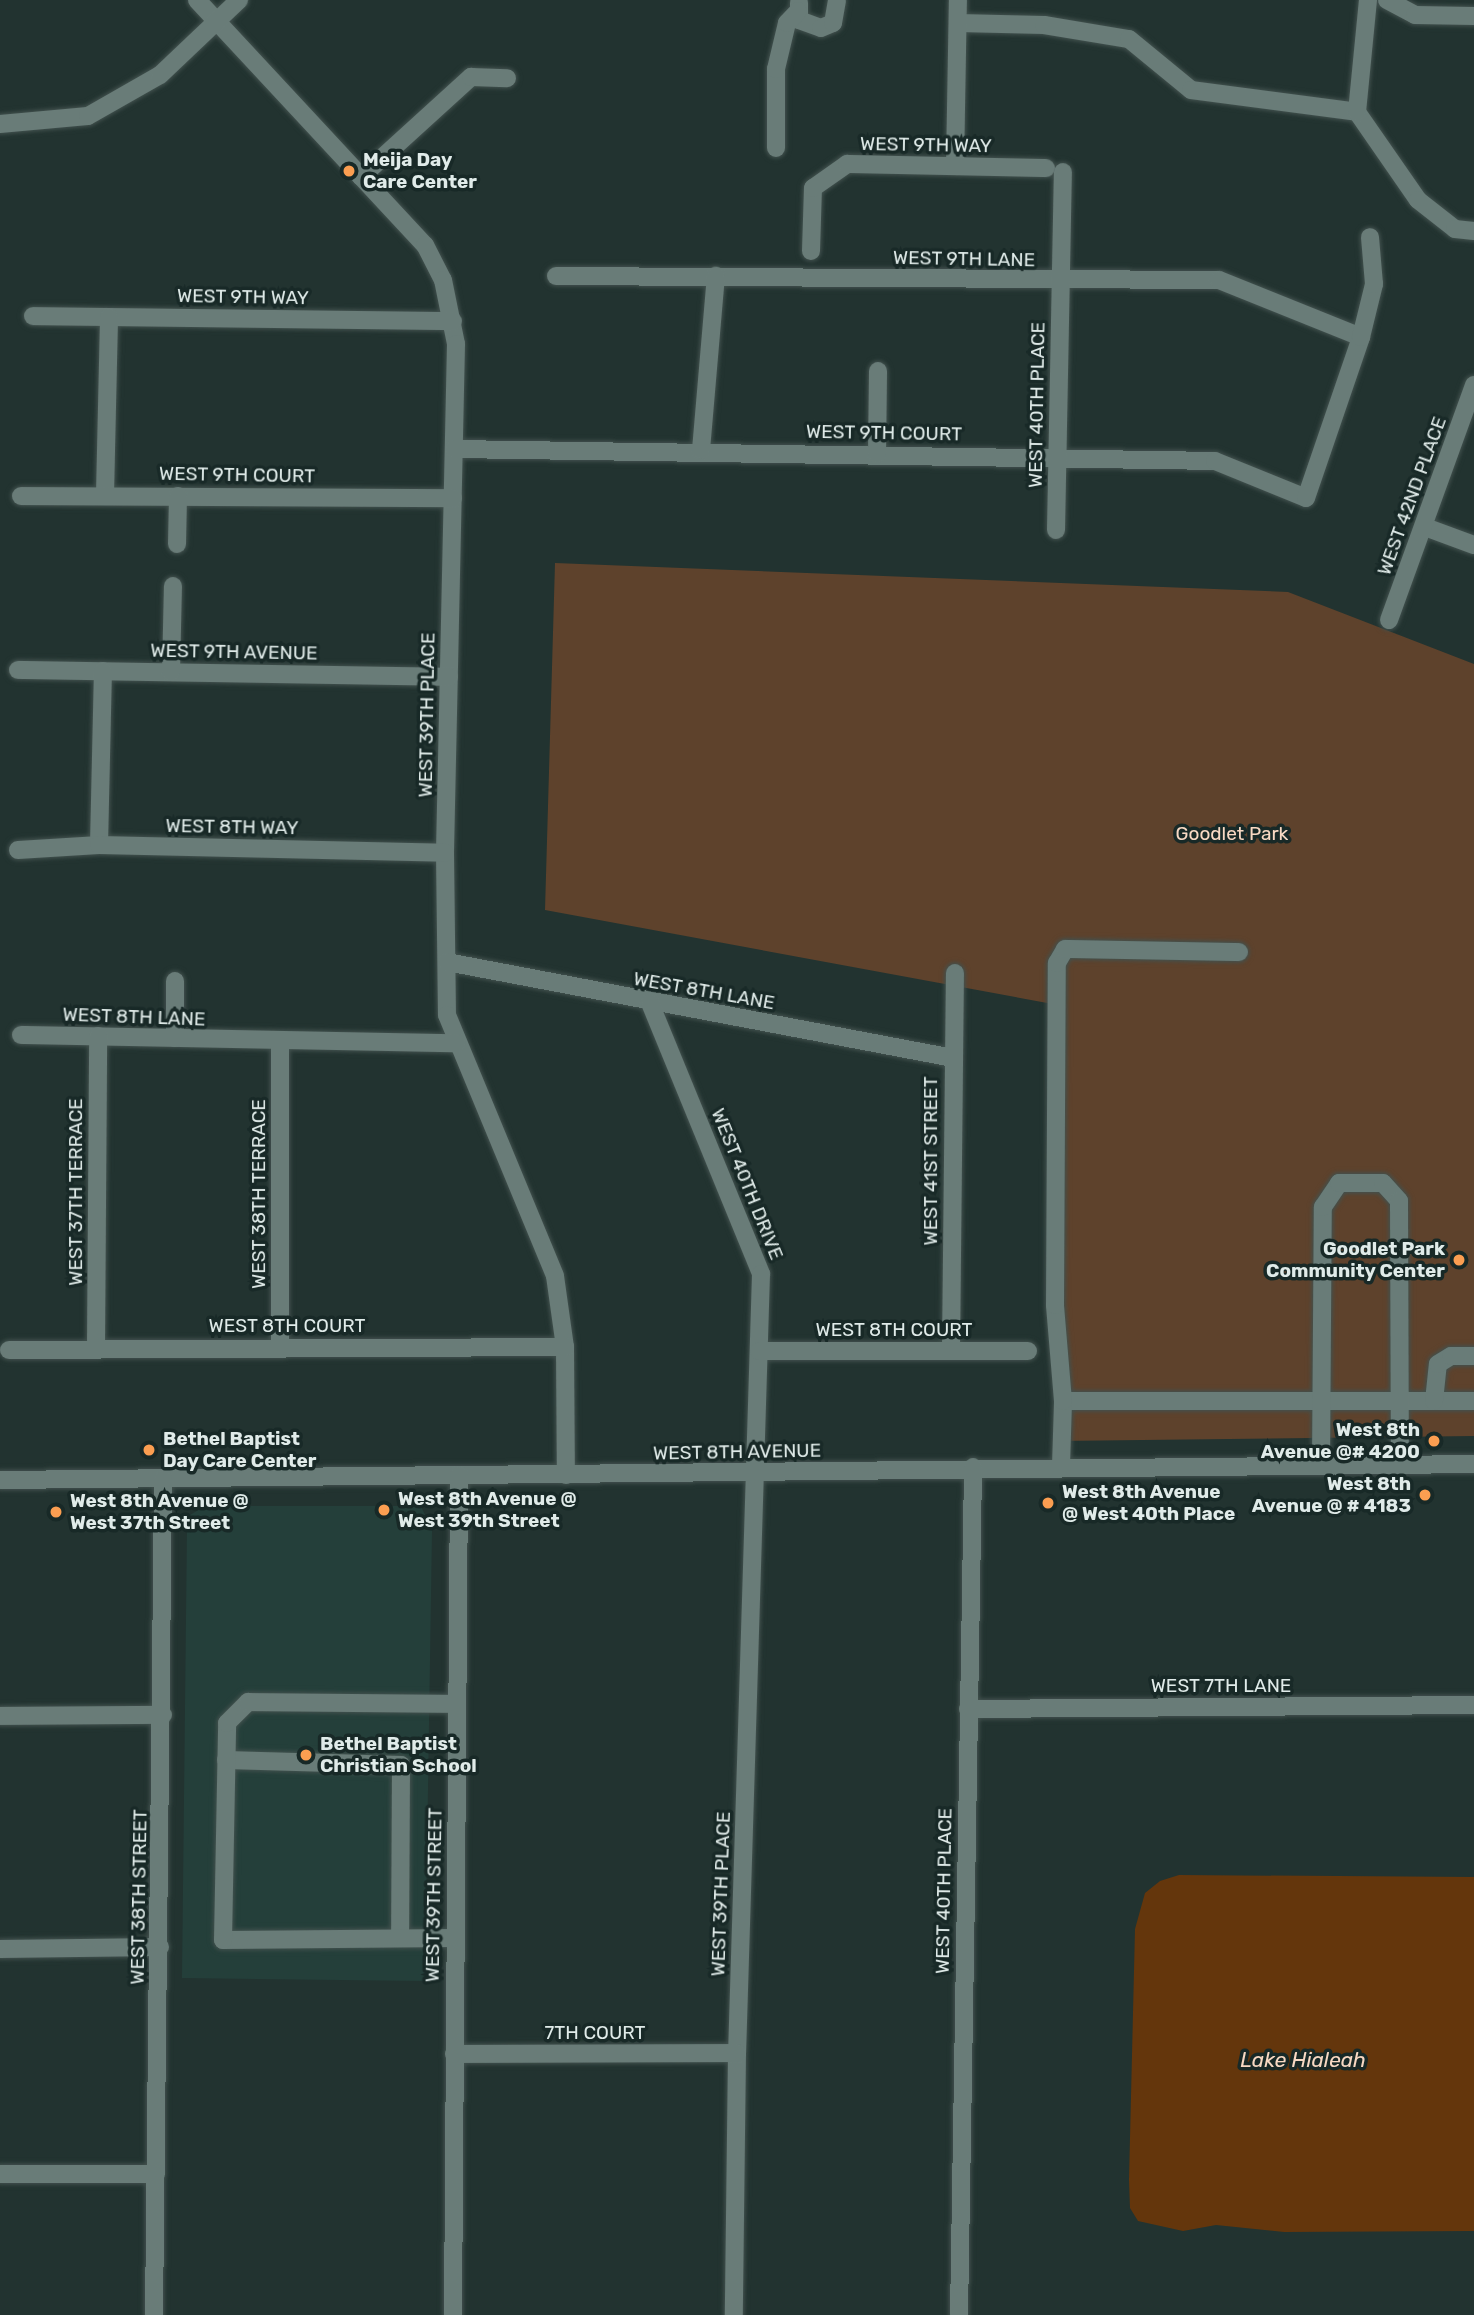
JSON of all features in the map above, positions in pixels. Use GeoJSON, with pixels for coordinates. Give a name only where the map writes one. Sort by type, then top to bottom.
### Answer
{"type":"FeatureCollection","features":[{"type":"Feature","properties":{"kind":"street"},"geometry":{"type":"LineString","coordinates":[[197,0],[214,24]]}},
{"type":"Feature","properties":{"kind":"street"},"geometry":{"type":"LineString","coordinates":[[0,124],[88,116],[160,75],[239,0]]}},
{"type":"Feature","properties":{"kind":"street"},"geometry":{"type":"LineString","coordinates":[[799,5],[807,26],[821,28],[833,23],[837,0]]}},
{"type":"Feature","properties":{"kind":"street"},"geometry":{"type":"LineString","coordinates":[[955,166],[958,0]]}},
{"type":"Feature","properties":{"kind":"street"},"geometry":{"type":"LineString","coordinates":[[1368,0],[1357,112],[1418,200],[1455,229],[1474,231]]}},
{"type":"Feature","properties":{"kind":"street"},"geometry":{"type":"LineString","coordinates":[[1387,0],[1415,15],[1474,16]]}},
{"type":"Feature","properties":{"kind":"street"},"geometry":{"type":"LineString","coordinates":[[776,148],[776,69],[787,23],[799,5]]}},
{"type":"Feature","properties":{"kind":"street"},"geometry":{"type":"LineString","coordinates":[[958,23],[1044,25],[1129,39],[1191,90],[1357,112]]}},
{"type":"Feature","properties":{"kind":"street","name":"WEST 39TH PLACE"},"geometry":{"type":"LineString","coordinates":[[214,24],[425,245],[443,280],[453,321],[453,498],[445,853],[447,1015],[555,1276],[565,1347],[566,1475]]}},
{"type":"Feature","properties":{"kind":"street"},"geometry":{"type":"LineString","coordinates":[[361,177],[471,77],[507,78]]}},
{"type":"Feature","properties":{"kind":"street","name":"WEST 9TH WAY"},"geometry":{"type":"LineString","coordinates":[[811,251],[813,188],[847,164],[1055,170]]}},
{"type":"Feature","properties":{"kind":"street","name":"WEST 40TH PLACE"},"geometry":{"type":"LineString","coordinates":[[1055,170],[1060,281],[1056,530]]}},
{"type":"Feature","properties":{"kind":"street"},"geometry":{"type":"LineString","coordinates":[[1361,337],[1374,284],[1370,237]]}},
{"type":"Feature","properties":{"kind":"street","name":"WEST 9TH LANE"},"geometry":{"type":"LineString","coordinates":[[556,276],[1219,280],[1361,337]]}},
{"type":"Feature","properties":{"kind":"street"},"geometry":{"type":"LineString","coordinates":[[701,450],[716,276]]}},
{"type":"Feature","properties":{"kind":"street","name":"WEST 9TH WAY"},"geometry":{"type":"LineString","coordinates":[[33,316],[453,321]]}},
{"type":"Feature","properties":{"kind":"street"},"geometry":{"type":"LineString","coordinates":[[105,495],[109,317]]}},
{"type":"Feature","properties":{"kind":"street","name":"WEST 9TH COURT"},"geometry":{"type":"LineString","coordinates":[[453,449],[701,450],[1215,461],[1306,498],[1361,337]]}},
{"type":"Feature","properties":{"kind":"street"},"geometry":{"type":"LineString","coordinates":[[877,453],[878,371]]}},
{"type":"Feature","properties":{"kind":"street","name":"WEST 42ND PLACE"},"geometry":{"type":"LineString","coordinates":[[1389,620],[1425,527],[1474,385]]}},
{"type":"Feature","properties":{"kind":"street","name":"WEST 9TH COURT"},"geometry":{"type":"LineString","coordinates":[[21,496],[453,498]]}},
{"type":"Feature","properties":{"kind":"street"},"geometry":{"type":"LineString","coordinates":[[177,544],[178,496]]}},
{"type":"Feature","properties":{"kind":"street"},"geometry":{"type":"LineString","coordinates":[[1425,527],[1474,545]]}},
{"type":"Feature","properties":{"kind":"street"},"geometry":{"type":"LineString","coordinates":[[171,673],[173,586]]}},
{"type":"Feature","properties":{"kind":"street","name":"WEST 9TH AVENUE"},"geometry":{"type":"LineString","coordinates":[[18,670],[449,677]]}},
{"type":"Feature","properties":{"kind":"street"},"geometry":{"type":"LineString","coordinates":[[99,845],[103,671]]}},
{"type":"Feature","properties":{"kind":"street","name":"WEST 8TH WAY"},"geometry":{"type":"LineString","coordinates":[[19,850],[99,845],[445,853]]}},
{"type":"Feature","properties":{"kind":"street"},"geometry":{"type":"LineString","coordinates":[[1061,1466],[1063,1401],[1055,1305],[1057,963],[1065,949],[1239,952]]}},
{"type":"Feature","properties":{"kind":"street","name":"WEST 8TH LANE"},"geometry":{"type":"LineString","coordinates":[[447,962],[650,1003],[953,1058]]}},
{"type":"Feature","properties":{"kind":"street","name":"WEST 41ST STREET"},"geometry":{"type":"LineString","coordinates":[[951,1350],[955,973]]}},
{"type":"Feature","properties":{"kind":"street"},"geometry":{"type":"LineString","coordinates":[[174,1038],[175,981]]}},
{"type":"Feature","properties":{"kind":"street","name":"WEST 40TH DRIVE"},"geometry":{"type":"LineString","coordinates":[[650,1003],[761,1274],[755,1474]]}},
{"type":"Feature","properties":{"kind":"street","name":"WEST 8TH LANE"},"geometry":{"type":"LineString","coordinates":[[21,1035],[280,1042],[457,1043]]}},
{"type":"Feature","properties":{"kind":"street","name":"WEST 37TH TERRACE"},"geometry":{"type":"LineString","coordinates":[[96,1348],[98,1036]]}},
{"type":"Feature","properties":{"kind":"street","name":"WEST 38TH TERRACE"},"geometry":{"type":"LineString","coordinates":[[280,1042],[280,1347]]}},
{"type":"Feature","properties":{"kind":"street"},"geometry":{"type":"LineString","coordinates":[[1321,1465],[1323,1207],[1339,1182],[1382,1183],[1399,1201],[1400,1465]]}},
{"type":"Feature","properties":{"kind":"street","name":"WEST 8TH COURT"},"geometry":{"type":"LineString","coordinates":[[9,1350],[565,1347]]}},
{"type":"Feature","properties":{"kind":"street","name":"WEST 8TH COURT"},"geometry":{"type":"LineString","coordinates":[[759,1351],[1028,1351]]}},
{"type":"Feature","properties":{"kind":"street"},"geometry":{"type":"LineString","coordinates":[[1434,1401],[1438,1364],[1451,1356],[1474,1356]]}},
{"type":"Feature","properties":{"kind":"street"},"geometry":{"type":"LineString","coordinates":[[1063,1401],[1474,1401]]}},
{"type":"Feature","properties":{"kind":"street","name":"WEST 8TH AVENUE"},"geometry":{"type":"LineString","coordinates":[[0,1480],[755,1474],[1061,1466],[1474,1464]]}},
{"type":"Feature","properties":{"kind":"street","name":"WEST 40TH PLACE"},"geometry":{"type":"LineString","coordinates":[[959,2315],[973,1467]]}},
{"type":"Feature","properties":{"kind":"street","name":"WEST 39TH PLACE"},"geometry":{"type":"LineString","coordinates":[[734,2315],[737,2053],[755,1474]]}},
{"type":"Feature","properties":{"kind":"street","name":"WEST 39TH STREET"},"geometry":{"type":"LineString","coordinates":[[453,2315],[459,1475]]}},
{"type":"Feature","properties":{"kind":"street","name":"WEST 38TH STREET"},"geometry":{"type":"LineString","coordinates":[[154,2315],[163,1715],[163,1479]]}},
{"type":"Feature","properties":{"kind":"street"},"geometry":{"type":"LineString","coordinates":[[455,1938],[223,1940],[227,1723],[248,1702],[457,1704]]}},
{"type":"Feature","properties":{"kind":"street","name":"WEST 7TH LANE"},"geometry":{"type":"LineString","coordinates":[[968,1709],[1474,1705]]}},
{"type":"Feature","properties":{"kind":"street"},"geometry":{"type":"LineString","coordinates":[[0,1716],[163,1715]]}},
{"type":"Feature","properties":{"kind":"street"},"geometry":{"type":"LineString","coordinates":[[226,1760],[401,1765],[400,1938]]}},
{"type":"Feature","properties":{"kind":"street"},"geometry":{"type":"LineString","coordinates":[[0,1949],[160,1947]]}},
{"type":"Feature","properties":{"kind":"street","name":"7TH COURT"},"geometry":{"type":"LineString","coordinates":[[454,2054],[737,2053]]}},
{"type":"Feature","properties":{"kind":"street"},"geometry":{"type":"LineString","coordinates":[[0,2174],[156,2174]]}},
{"type":"Feature","properties":{"kind":"shaded area","name":"Bethel Baptist Christian School"},"geometry":{"type":"Polygon","coordinates":[[[205,1506],[421,1506],[432,1531],[425,1981],[182,1978],[187,1527],[190,1515],[205,1506]]]}},
{"type":"Feature","properties":{"kind":"green space","name":"Goodlet Park"},"geometry":{"type":"Polygon","coordinates":[[[555,563],[1288,592],[1474,664],[1474,1436],[1056,1441],[1058,1005],[545,910],[555,563]]]}},
{"type":"Feature","properties":{"kind":"water","name":"Lake Hialeah"},"geometry":{"type":"Polygon","coordinates":[[[1179,1875],[1474,1877],[1474,2231],[1284,2232],[1216,2225],[1183,2231],[1138,2221],[1130,2208],[1129,2180],[1135,1929],[1145,1893],[1160,1881],[1179,1875]]]}},
{"type":"Feature","properties":{"kind":"place","name":"Meija Day Care Center"},"geometry":{"type":"Point","coordinates":[349,171]}},
{"type":"Feature","properties":{"kind":"place","name":"Goodlet Park Community Center"},"geometry":{"type":"Point","coordinates":[1459,1260]}},
{"type":"Feature","properties":{"kind":"place","name":"West 8th Avenue @# 4200"},"geometry":{"type":"Point","coordinates":[1434,1441]}},
{"type":"Feature","properties":{"kind":"place","name":"Bethel Baptist Day Care Center"},"geometry":{"type":"Point","coordinates":[149,1450]}},
{"type":"Feature","properties":{"kind":"place","name":"West 8th Avenue @ # 4183"},"geometry":{"type":"Point","coordinates":[1425,1495]}},
{"type":"Feature","properties":{"kind":"place","name":"West 8th Avenue @ West 40th Place"},"geometry":{"type":"Point","coordinates":[1048,1503]}},
{"type":"Feature","properties":{"kind":"place","name":"West 8th Avenue @ West 39th Street"},"geometry":{"type":"Point","coordinates":[384,1510]}},
{"type":"Feature","properties":{"kind":"place","name":"West 8th Avenue @ West 37th Street"},"geometry":{"type":"Point","coordinates":[56,1512]}},
{"type":"Feature","properties":{"kind":"place","name":"Bethel Baptist Christian School"},"geometry":{"type":"Point","coordinates":[306,1755]}}]}
